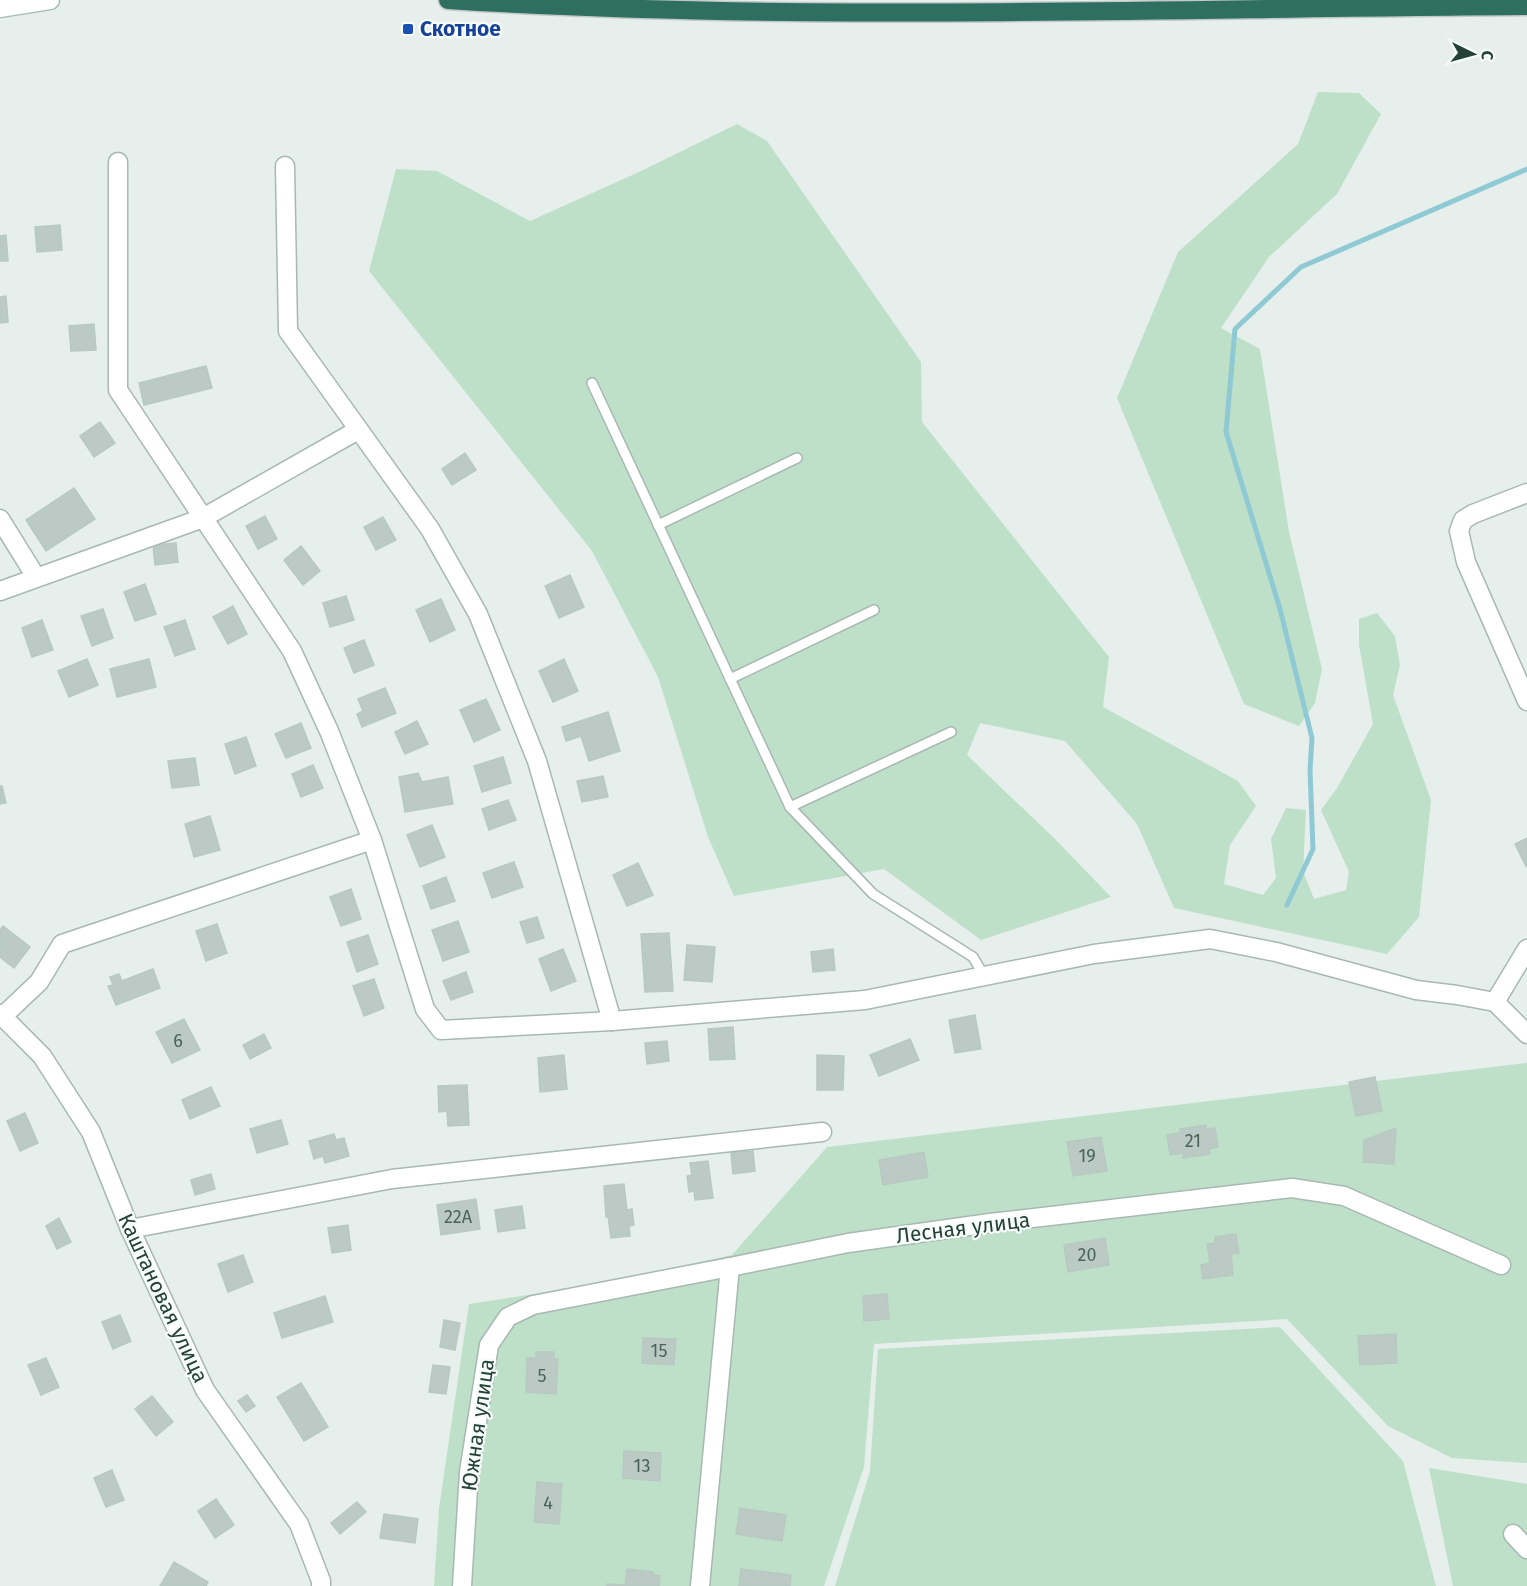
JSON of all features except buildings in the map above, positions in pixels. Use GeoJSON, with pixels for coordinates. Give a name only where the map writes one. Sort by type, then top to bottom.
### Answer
{"type":"FeatureCollection","features":[{"type":"Feature","properties":{"kind":"highway"},"geometry":{"type":"LineString","coordinates":[[448,0],[651,11],[919,13],[1527,6]]}},
{"type":"Feature","properties":{"kind":"street"},"geometry":{"type":"LineString","coordinates":[[0,8],[50,0]]}},
{"type":"Feature","properties":{"kind":"street"},"geometry":{"type":"LineString","coordinates":[[118,162],[118,390],[292,651],[329,731],[372,840],[425,1009],[441,1030],[612,1021],[865,1000],[1094,954],[1210,939],[1276,952],[1416,990],[1495,1002],[1527,1034]]}},
{"type":"Feature","properties":{"kind":"street"},"geometry":{"type":"LineString","coordinates":[[285,166],[288,331],[430,529],[478,614],[537,761],[612,1021]]}},
{"type":"Feature","properties":{"kind":"street"},"geometry":{"type":"LineString","coordinates":[[0,591],[203,518],[358,430]]}},
{"type":"Feature","properties":{"kind":"street"},"geometry":{"type":"LineString","coordinates":[[1527,493],[1473,514],[1463,520],[1460,531],[1466,562],[1527,701]]}},
{"type":"Feature","properties":{"kind":"street"},"geometry":{"type":"LineString","coordinates":[[0,519],[36,577]]}},
{"type":"Feature","properties":{"kind":"street"},"geometry":{"type":"LineString","coordinates":[[2,1015],[39,982],[62,944],[372,840]]}},
{"type":"Feature","properties":{"kind":"street"},"geometry":{"type":"LineString","coordinates":[[1495,1002],[1527,949]]}},
{"type":"Feature","properties":{"kind":"street","name":"Каштановая улица"},"geometry":{"type":"LineString","coordinates":[[2,1015],[42,1056],[92,1132],[130,1229],[205,1390],[299,1524],[321,1586]]}},
{"type":"Feature","properties":{"kind":"street"},"geometry":{"type":"LineString","coordinates":[[130,1229],[392,1179],[822,1132]]}},
{"type":"Feature","properties":{"kind":"street","name":"Лесная улица"},"geometry":{"type":"LineString","coordinates":[[730,1267],[848,1243],[978,1224],[1292,1188],[1344,1196],[1502,1265]]}},
{"type":"Feature","properties":{"kind":"street"},"geometry":{"type":"LineString","coordinates":[[700,1586],[730,1267]]}},
{"type":"Feature","properties":{"kind":"street","name":"Южная улица"},"geometry":{"type":"LineString","coordinates":[[462,1586],[468,1472],[489,1345],[508,1317],[532,1305],[730,1267]]}},
{"type":"Feature","properties":{"kind":"street"},"geometry":{"type":"LineString","coordinates":[[1513,1534],[1527,1549]]}},
{"type":"Feature","properties":{"kind":"lane"},"geometry":{"type":"LineString","coordinates":[[592,383],[790,807],[873,894],[973,957],[984,976]]}},
{"type":"Feature","properties":{"kind":"lane"},"geometry":{"type":"LineString","coordinates":[[658,525],[798,458]]}},
{"type":"Feature","properties":{"kind":"lane"},"geometry":{"type":"LineString","coordinates":[[730,679],[874,610]]}},
{"type":"Feature","properties":{"kind":"lane"},"geometry":{"type":"LineString","coordinates":[[790,807],[951,732]]}},
{"type":"Feature","properties":{"kind":"green space"},"geometry":{"type":"Polygon","coordinates":[[[1318,92],[1359,93],[1381,114],[1337,194],[1269,257],[1221,328],[1260,349],[1289,532],[1322,669],[1315,703],[1299,726],[1244,704],[1117,398],[1178,252],[1298,144],[1318,92]]]}},
{"type":"Feature","properties":{"kind":"green space"},"geometry":{"type":"Polygon","coordinates":[[[737,124],[767,141],[921,362],[922,422],[1109,657],[1103,707],[1238,781],[1256,806],[1230,845],[1224,884],[1263,895],[1276,878],[1271,839],[1286,808],[1306,810],[1303,871],[1314,899],[1346,890],[1349,872],[1321,810],[1337,788],[1373,724],[1359,645],[1359,619],[1377,613],[1395,636],[1400,665],[1393,695],[1431,800],[1419,917],[1387,954],[1174,908],[1137,824],[1065,741],[980,723],[967,755],[1055,839],[1111,897],[981,940],[884,869],[734,896],[708,837],[658,677],[592,551],[369,271],[396,169],[437,171],[530,221],[639,172],[737,124]]]}},
{"type":"Feature","properties":{"kind":"green space"},"geometry":{"type":"Polygon","coordinates":[[[1527,1063],[1527,1463],[1452,1458],[1388,1426],[1287,1319],[874,1344],[864,1467],[824,1586],[434,1586],[439,1508],[469,1304],[599,1284],[732,1255],[827,1147],[1527,1063]]]}},
{"type":"Feature","properties":{"kind":"green space"},"geometry":{"type":"Polygon","coordinates":[[[1280,1327],[1403,1461],[1436,1586],[835,1586],[870,1471],[878,1349],[1280,1327]]]}},
{"type":"Feature","properties":{"kind":"green space"},"geometry":{"type":"Polygon","coordinates":[[[1429,1468],[1527,1484],[1527,1586],[1453,1586],[1429,1468]]]}},
{"type":"Feature","properties":{"kind":"waterway"},"geometry":{"type":"LineString","coordinates":[[1287,905],[1313,849],[1310,770],[1312,738],[1280,609],[1226,432],[1235,329],[1301,267],[1527,169]]}},
{"type":"Feature","properties":{"kind":"place","name":"Скотное"},"geometry":{"type":"Point","coordinates":[408,29]}}]}
